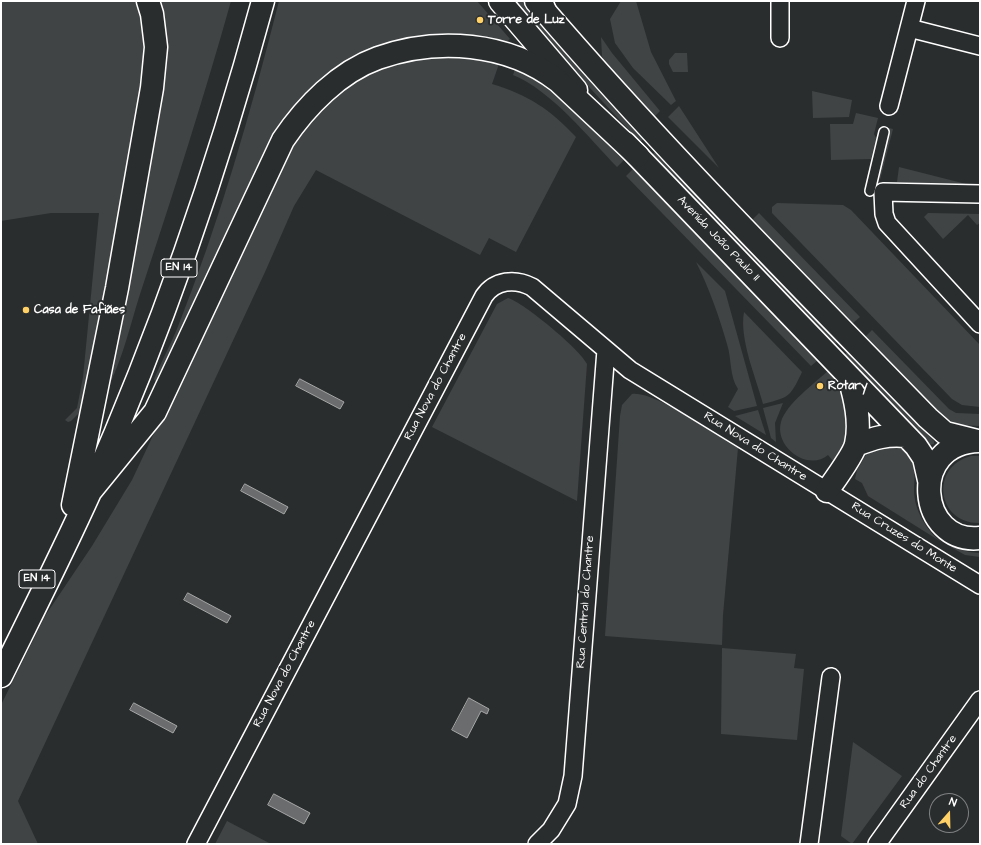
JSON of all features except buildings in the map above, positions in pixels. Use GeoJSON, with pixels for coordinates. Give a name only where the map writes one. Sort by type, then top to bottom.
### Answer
{"type":"FeatureCollection","features":[{"type":"Feature","properties":{"kind":"main road"},"geometry":{"type":"LineString","coordinates":[[81,499],[152,88],[156,47],[152,14],[148,1]]}},
{"type":"Feature","properties":{"kind":"main road","name":"EN 14"},"geometry":{"type":"LineString","coordinates":[[1,652],[81,499],[110,419],[160,292],[208,149],[252,1]]}},
{"type":"Feature","properties":{"kind":"main road","name":"EN 14"},"geometry":{"type":"LineString","coordinates":[[1,676],[143,364],[177,275],[217,156],[263,1]]}},
{"type":"Feature","properties":{"kind":"main road","name":"Avenida João Paulo II"},"geometry":{"type":"LineString","coordinates":[[500,1],[575,88],[638,156],[906,436],[924,458],[929,480],[930,502],[933,513],[944,526],[958,535],[974,539],[980,538]]}},
{"type":"Feature","properties":{"kind":"main road","name":"Avenida João Paulo II"},"geometry":{"type":"LineString","coordinates":[[541,4],[595,70],[928,418],[945,433],[979,441]]}},
{"type":"Feature","properties":{"kind":"main road"},"geometry":{"type":"LineString","coordinates":[[81,499],[155,412],[283,140],[297,119],[310,105],[335,83],[351,72],[378,58],[426,46],[470,47],[512,56],[544,70],[558,81],[638,156]]}},
{"type":"Feature","properties":{"kind":"main road"},"geometry":{"type":"LineString","coordinates":[[827,491],[856,445],[857,415],[855,396],[849,375]]}},
{"type":"Feature","properties":{"kind":"main road"},"geometry":{"type":"LineString","coordinates":[[856,445],[875,437],[891,434],[906,436]]}},
{"type":"Feature","properties":{"kind":"main road","name":"Avenida João Paulo II"},"geometry":{"type":"LineString","coordinates":[[929,480],[935,464],[946,452],[961,444],[979,441]]}},
{"type":"Feature","properties":{"kind":"street"},"geometry":{"type":"LineString","coordinates":[[780,1],[780,38]]}},
{"type":"Feature","properties":{"kind":"street"},"geometry":{"type":"LineString","coordinates":[[889,106],[916,1]]}},
{"type":"Feature","properties":{"kind":"street"},"geometry":{"type":"LineString","coordinates":[[909,28],[980,46]]}},
{"type":"Feature","properties":{"kind":"street"},"geometry":{"type":"LineString","coordinates":[[980,194],[876,191],[887,223],[980,324]]}},
{"type":"Feature","properties":{"kind":"street","name":"Rua Nova do Chantre"},"geometry":{"type":"LineString","coordinates":[[196,844],[486,293],[493,287],[504,282],[516,281],[532,287],[630,370],[827,491]]}},
{"type":"Feature","properties":{"kind":"street","name":"Rua Central do Chantre"},"geometry":{"type":"LineString","coordinates":[[537,844],[551,830],[567,804],[573,776],[606,350]]}},
{"type":"Feature","properties":{"kind":"street","name":"Rua Cruzes do Monte"},"geometry":{"type":"LineString","coordinates":[[827,491],[980,585]]}},
{"type":"Feature","properties":{"kind":"street"},"geometry":{"type":"LineString","coordinates":[[809,844],[831,676]]}},
{"type":"Feature","properties":{"kind":"street","name":"Rua do Chantre"},"geometry":{"type":"LineString","coordinates":[[877,844],[980,700]]}},
{"type":"Feature","properties":{"kind":"lane"},"geometry":{"type":"LineString","coordinates":[[876,191],[884,132]]}},
{"type":"Feature","properties":{"kind":"shaded area"},"geometry":{"type":"Polygon","coordinates":[[[1,1],[140,1],[146,55],[144,82],[82,410],[68,422],[65,420],[77,408],[83,377],[99,213],[51,213],[1,221],[1,1]]]}},
{"type":"Feature","properties":{"kind":"shaded area"},"geometry":{"type":"Polygon","coordinates":[[[158,1],[231,1],[210,73],[122,353],[106,391],[158,1]]]}},
{"type":"Feature","properties":{"kind":"shaded area"},"geometry":{"type":"Polygon","coordinates":[[[279,1],[477,1],[510,39],[503,44],[491,41],[327,78],[159,382],[156,383],[154,379],[177,329],[207,249],[245,126],[279,1]]]}},
{"type":"Feature","properties":{"kind":"shaded area"},"geometry":{"type":"Polygon","coordinates":[[[515,1],[523,1],[589,80],[645,138],[640,142],[590,88],[515,1]]]}},
{"type":"Feature","properties":{"kind":"shaded area"},"geometry":{"type":"Polygon","coordinates":[[[621,1],[636,1],[651,52],[676,101],[671,105],[633,68],[615,43],[610,19],[621,1]]]}},
{"type":"Feature","properties":{"kind":"shaded area"},"geometry":{"type":"Polygon","coordinates":[[[601,37],[612,53],[660,111],[654,117],[607,66],[602,56],[601,37]]]}},
{"type":"Feature","properties":{"kind":"shaded area"},"geometry":{"type":"Polygon","coordinates":[[[675,53],[687,53],[688,72],[673,72],[669,64],[669,60],[675,53]]]}},
{"type":"Feature","properties":{"kind":"shaded area"},"geometry":{"type":"Polygon","coordinates":[[[445,54],[500,61],[492,84],[517,93],[538,104],[557,118],[576,137],[516,252],[489,238],[480,255],[316,170],[294,206],[265,272],[18,801],[38,844],[1,844],[1,705],[45,616],[92,546],[132,480],[289,147],[312,118],[326,104],[354,82],[370,73],[405,60],[445,54]]]}},
{"type":"Feature","properties":{"kind":"shaded area"},"geometry":{"type":"Polygon","coordinates":[[[516,67],[546,86],[574,109],[624,160],[617,167],[582,129],[555,103],[527,82],[513,75],[516,67]]]}},
{"type":"Feature","properties":{"kind":"shaded area"},"geometry":{"type":"Polygon","coordinates":[[[812,91],[852,100],[849,117],[813,118],[812,91]]]}},
{"type":"Feature","properties":{"kind":"shaded area"},"geometry":{"type":"Polygon","coordinates":[[[679,106],[719,168],[668,117],[679,106]]]}},
{"type":"Feature","properties":{"kind":"shaded area"},"geometry":{"type":"Polygon","coordinates":[[[856,113],[878,118],[874,134],[876,138],[871,159],[831,160],[830,124],[853,124],[856,113]]]}},
{"type":"Feature","properties":{"kind":"shaded area"},"geometry":{"type":"Polygon","coordinates":[[[889,128],[893,129],[880,180],[879,170],[889,128]]]}},
{"type":"Feature","properties":{"kind":"shaded area"},"geometry":{"type":"Polygon","coordinates":[[[656,151],[838,341],[834,345],[652,155],[656,151]]]}},
{"type":"Feature","properties":{"kind":"shaded area"},"geometry":{"type":"Polygon","coordinates":[[[899,167],[966,184],[897,182],[899,167]]]}},
{"type":"Feature","properties":{"kind":"shaded area"},"geometry":{"type":"Polygon","coordinates":[[[633,169],[818,360],[811,366],[626,176],[633,169]]]}},
{"type":"Feature","properties":{"kind":"shaded area"},"geometry":{"type":"Polygon","coordinates":[[[777,203],[843,205],[851,210],[980,345],[980,407],[962,405],[952,399],[772,213],[772,207],[777,203]]]}},
{"type":"Feature","properties":{"kind":"shaded area"},"geometry":{"type":"Polygon","coordinates":[[[759,213],[860,317],[853,323],[752,220],[759,213]]]}},
{"type":"Feature","properties":{"kind":"shaded area"},"geometry":{"type":"Polygon","coordinates":[[[928,213],[980,214],[980,223],[977,225],[968,215],[943,239],[924,217],[928,213]]]}},
{"type":"Feature","properties":{"kind":"shaded area"},"geometry":{"type":"Polygon","coordinates":[[[696,262],[725,291],[757,406],[734,411],[728,407],[738,389],[733,378],[729,350],[721,323],[696,262]]]}},
{"type":"Feature","properties":{"kind":"shaded area"},"geometry":{"type":"Polygon","coordinates":[[[508,298],[526,308],[551,327],[574,348],[587,364],[577,501],[432,427],[497,304],[508,298]]]}},
{"type":"Feature","properties":{"kind":"shaded area"},"geometry":{"type":"Polygon","coordinates":[[[744,312],[802,372],[792,391],[779,400],[763,404],[746,346],[743,323],[744,312]]]}},
{"type":"Feature","properties":{"kind":"shaded area"},"geometry":{"type":"Polygon","coordinates":[[[872,330],[949,409],[956,413],[980,414],[980,426],[960,425],[945,418],[865,337],[872,330]]]}},
{"type":"Feature","properties":{"kind":"shaded area"},"geometry":{"type":"Polygon","coordinates":[[[848,351],[934,441],[934,444],[929,445],[844,356],[848,351]]]}},
{"type":"Feature","properties":{"kind":"shaded area"},"geometry":{"type":"Polygon","coordinates":[[[829,370],[840,383],[845,394],[848,437],[841,451],[833,461],[828,455],[811,461],[802,459],[788,448],[783,440],[780,431],[781,422],[784,415],[795,401],[829,370]]]}},
{"type":"Feature","properties":{"kind":"shaded area"},"geometry":{"type":"Polygon","coordinates":[[[300,379],[344,402],[340,409],[296,386],[300,379]]]}},
{"type":"Feature","properties":{"kind":"shaded area"},"geometry":{"type":"Polygon","coordinates":[[[632,394],[643,395],[670,406],[738,448],[723,615],[722,645],[605,636],[620,416],[622,405],[632,394]]]}},
{"type":"Feature","properties":{"kind":"shaded area"},"geometry":{"type":"Polygon","coordinates":[[[783,403],[775,423],[776,442],[771,438],[763,408],[783,403]]]}},
{"type":"Feature","properties":{"kind":"shaded area"},"geometry":{"type":"Polygon","coordinates":[[[758,410],[766,435],[735,416],[758,410]]]}},
{"type":"Feature","properties":{"kind":"shaded area"},"geometry":{"type":"Polygon","coordinates":[[[900,445],[910,455],[914,465],[914,490],[916,505],[922,520],[932,533],[943,543],[868,496],[862,483],[855,479],[857,470],[870,448],[900,445]]]}},
{"type":"Feature","properties":{"kind":"shaded area"},"geometry":{"type":"Polygon","coordinates":[[[971,456],[980,456],[980,523],[966,521],[955,514],[947,505],[944,494],[944,482],[949,471],[958,462],[971,456]]]}},
{"type":"Feature","properties":{"kind":"shaded area"},"geometry":{"type":"Polygon","coordinates":[[[245,484],[288,507],[284,514],[241,491],[245,484]]]}},
{"type":"Feature","properties":{"kind":"shaded area"},"geometry":{"type":"Polygon","coordinates":[[[949,546],[969,552],[980,553],[980,557],[965,555],[949,546]]]}},
{"type":"Feature","properties":{"kind":"shaded area"},"geometry":{"type":"Polygon","coordinates":[[[188,593],[231,616],[227,623],[184,600],[188,593]]]}},
{"type":"Feature","properties":{"kind":"shaded area"},"geometry":{"type":"Polygon","coordinates":[[[722,648],[796,654],[794,668],[804,669],[797,740],[721,734],[722,648]]]}},
{"type":"Feature","properties":{"kind":"shaded area"},"geometry":{"type":"Polygon","coordinates":[[[469,698],[489,709],[487,714],[481,711],[467,738],[452,730],[469,698]]]}},
{"type":"Feature","properties":{"kind":"shaded area"},"geometry":{"type":"Polygon","coordinates":[[[134,703],[177,726],[173,733],[130,710],[134,703]]]}},
{"type":"Feature","properties":{"kind":"shaded area"},"geometry":{"type":"Polygon","coordinates":[[[853,742],[902,776],[852,844],[841,836],[853,742]]]}},
{"type":"Feature","properties":{"kind":"shaded area"},"geometry":{"type":"Polygon","coordinates":[[[274,794],[310,813],[304,824],[268,805],[274,794]]]}},
{"type":"Feature","properties":{"kind":"shaded area"},"geometry":{"type":"Polygon","coordinates":[[[227,821],[271,844],[215,844],[227,821]]]}},
{"type":"Feature","properties":{"kind":"place","name":"Torre de Luz"},"geometry":{"type":"Point","coordinates":[480,20]}},
{"type":"Feature","properties":{"kind":"place","name":"Casa de Fafiães"},"geometry":{"type":"Point","coordinates":[26,310]}},
{"type":"Feature","properties":{"kind":"place","name":"Rotary"},"geometry":{"type":"Point","coordinates":[820,386]}}]}
